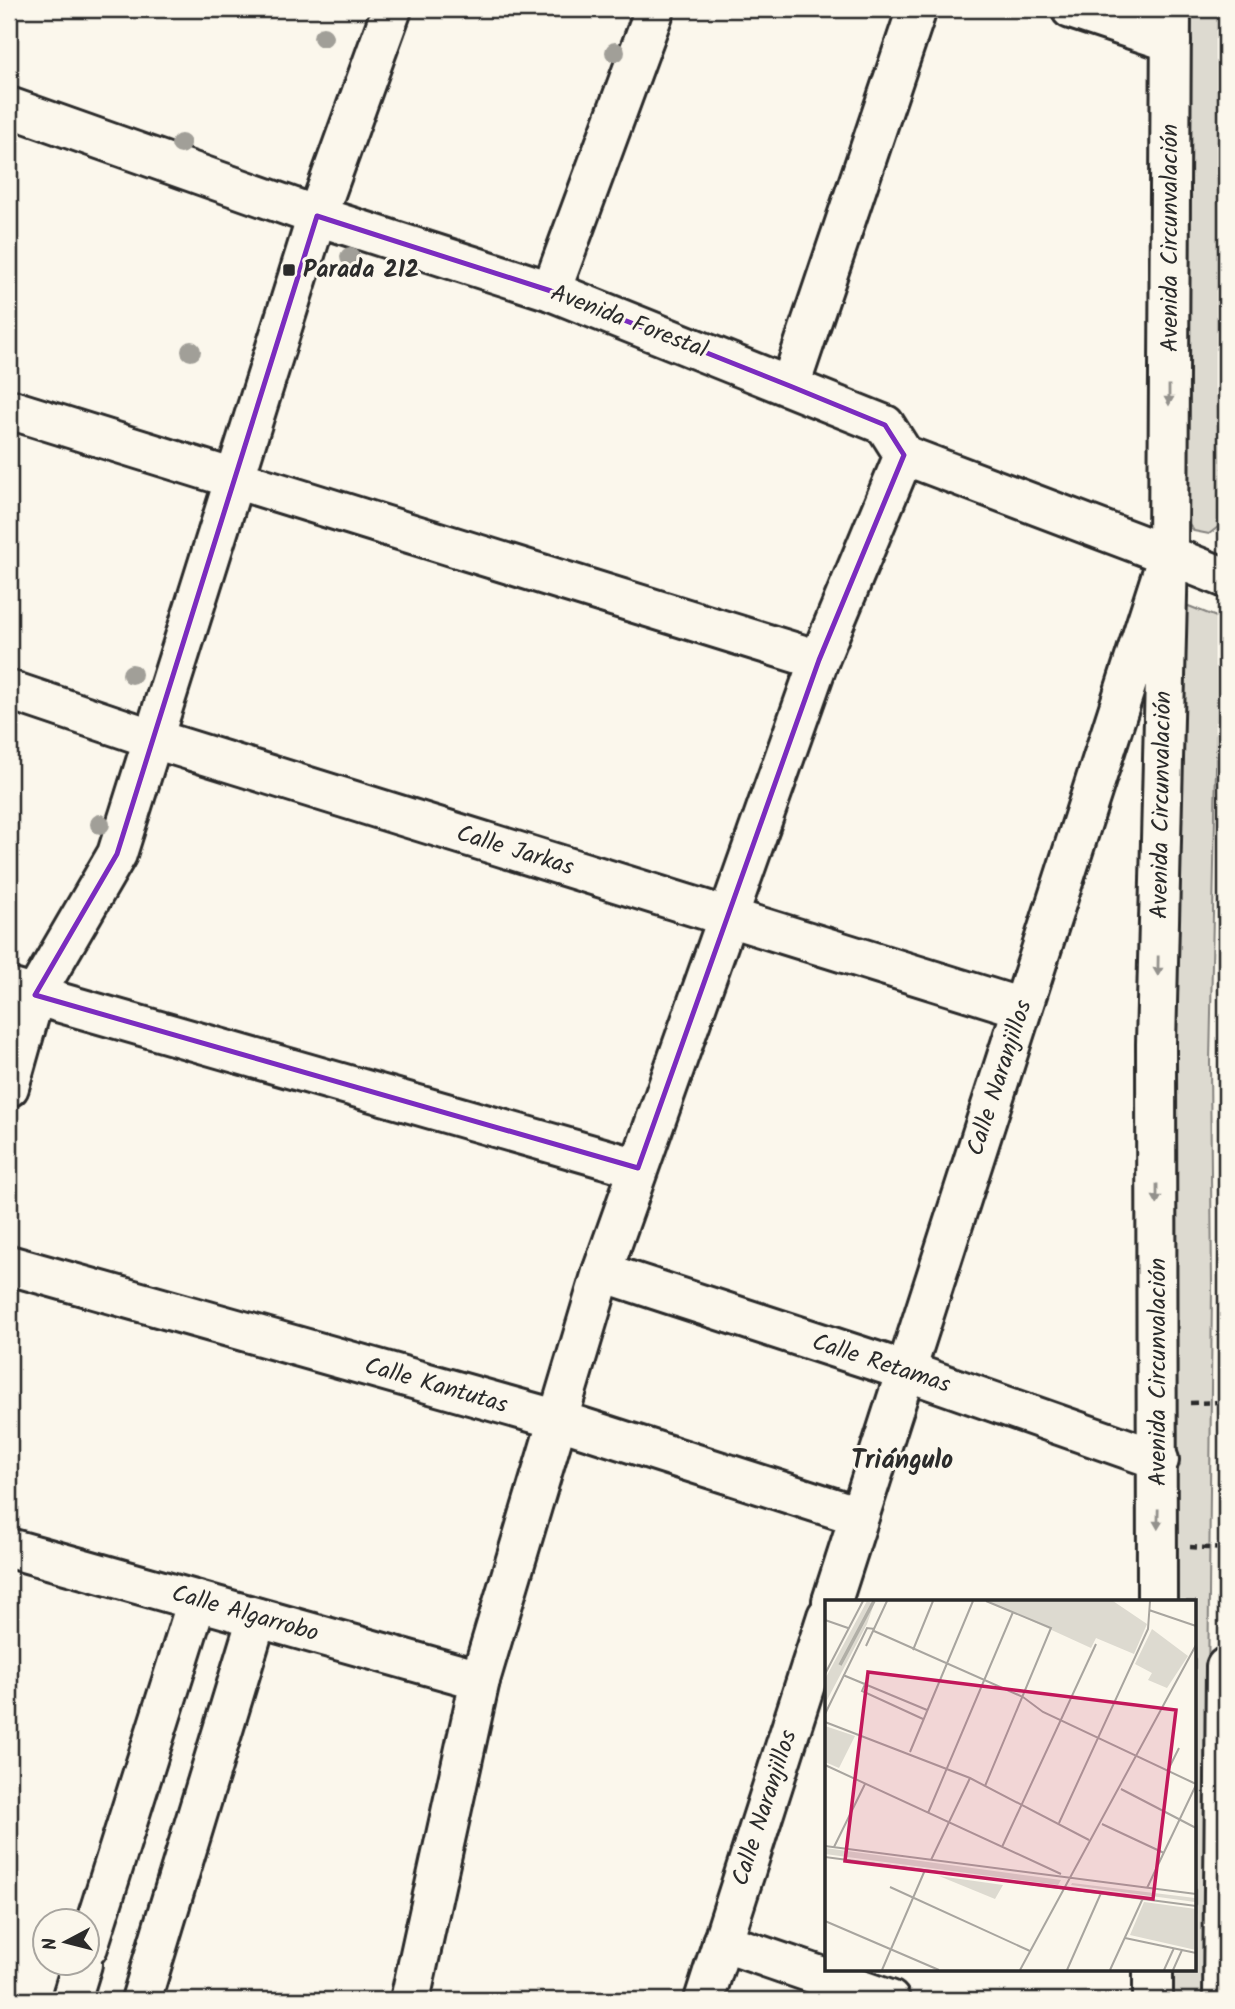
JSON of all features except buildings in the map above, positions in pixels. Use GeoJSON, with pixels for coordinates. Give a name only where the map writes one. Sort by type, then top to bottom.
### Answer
{"type":"FeatureCollection","features":[{"type":"Feature","properties":{"kind":"street"},"geometry":{"type":"LineString","coordinates":[[9,1087],[22,991],[117,854],[317,216],[392,9]]}},
{"type":"Feature","properties":{"kind":"street"},"geometry":{"type":"LineString","coordinates":[[551,291],[655,9]]}},
{"type":"Feature","properties":{"kind":"street"},"geometry":{"type":"LineString","coordinates":[[790,386],[917,9]]}},
{"type":"Feature","properties":{"kind":"street"},"geometry":{"type":"LineString","coordinates":[[1072,9],[1171,25]]}},
{"type":"Feature","properties":{"kind":"street","name":"Avenida Circunvalación"},"geometry":{"type":"LineString","coordinates":[[1157,1600],[1159,1460],[1156,1044],[1168,555],[1171,25]]}},
{"type":"Feature","properties":{"kind":"street","name":"Avenida Forestal"},"geometry":{"type":"LineString","coordinates":[[9,107],[317,216],[551,291],[885,425],[904,454]]}},
{"type":"Feature","properties":{"kind":"street"},"geometry":{"type":"LineString","coordinates":[[9,409],[819,660]]}},
{"type":"Feature","properties":{"kind":"street"},"geometry":{"type":"LineString","coordinates":[[410,2000],[480,1680],[602,1272],[819,660],[904,454],[1226,578]]}},
{"type":"Feature","properties":{"kind":"street","name":"Calle Naranjillos"},"geometry":{"type":"LineString","coordinates":[[832,1600],[1168,555]]}},
{"type":"Feature","properties":{"kind":"street","name":"Calle Jarkas"},"geometry":{"type":"LineString","coordinates":[[9,690],[154,739],[1022,1008]]}},
{"type":"Feature","properties":{"kind":"street"},"geometry":{"type":"LineString","coordinates":[[22,991],[638,1168]]}},
{"type":"Feature","properties":{"kind":"street","name":"Calle Kantutas"},"geometry":{"type":"LineString","coordinates":[[9,1265],[559,1420],[859,1516]]}},
{"type":"Feature","properties":{"kind":"street","name":"Calle Retamas"},"geometry":{"type":"LineString","coordinates":[[602,1272],[906,1371],[1159,1460]]}},
{"type":"Feature","properties":{"kind":"street","name":"Calle Algarrobo"},"geometry":{"type":"LineString","coordinates":[[9,1548],[480,1680]]}},
{"type":"Feature","properties":{"kind":"street"},"geometry":{"type":"LineString","coordinates":[[100,1908],[197,1601]]}},
{"type":"Feature","properties":{"kind":"street"},"geometry":{"type":"LineString","coordinates":[[141,2000],[257,1618]]}},
{"type":"Feature","properties":{"kind":"street","name":"Calle Naranjillos"},"geometry":{"type":"LineString","coordinates":[[704,2000],[825,1622]]}},
{"type":"Feature","properties":{"kind":"street"},"geometry":{"type":"LineString","coordinates":[[1223,2000],[1226,1667]]}},
{"type":"Feature","properties":{"kind":"street"},"geometry":{"type":"LineString","coordinates":[[722,1942],[890,2000]]}},
{"type":"Feature","properties":{"kind":"street"},"geometry":{"type":"LineString","coordinates":[[1153,1970],[1153,2000]]}},
{"type":"Feature","properties":{"kind":"street"},"geometry":{"type":"LineString","coordinates":[[71,2000],[78,1978]]}},
{"type":"Feature","properties":{"kind":"highlighted area"},"geometry":{"type":"Polygon","coordinates":[[[317,216],[551,291],[790,386],[885,425],[904,455],[819,660],[638,1168],[35,995],[117,854],[317,216]]]}},
{"type":"Feature","properties":{"kind":"shaded area"},"geometry":{"type":"Polygon","coordinates":[[[1189,9],[1226,9],[1222,524],[1209,534],[1194,531],[1186,519],[1189,9]]]}},
{"type":"Feature","properties":{"kind":"shaded area"},"geometry":{"type":"Polygon","coordinates":[[[1186,605],[1219,618],[1210,1062],[1212,1287],[1205,2000],[1170,2000],[1171,1970],[1196,1970],[1196,1600],[1175,1600],[1174,1034],[1186,605]]]}},
{"type":"Feature","properties":{"kind":"place","name":"Parada 212"},"geometry":{"type":"Point","coordinates":[289,270]}},
{"type":"Feature","properties":{"kind":"district","name":"Triángulo"},"geometry":{"type":"Point","coordinates":[902,1461]}}]}
